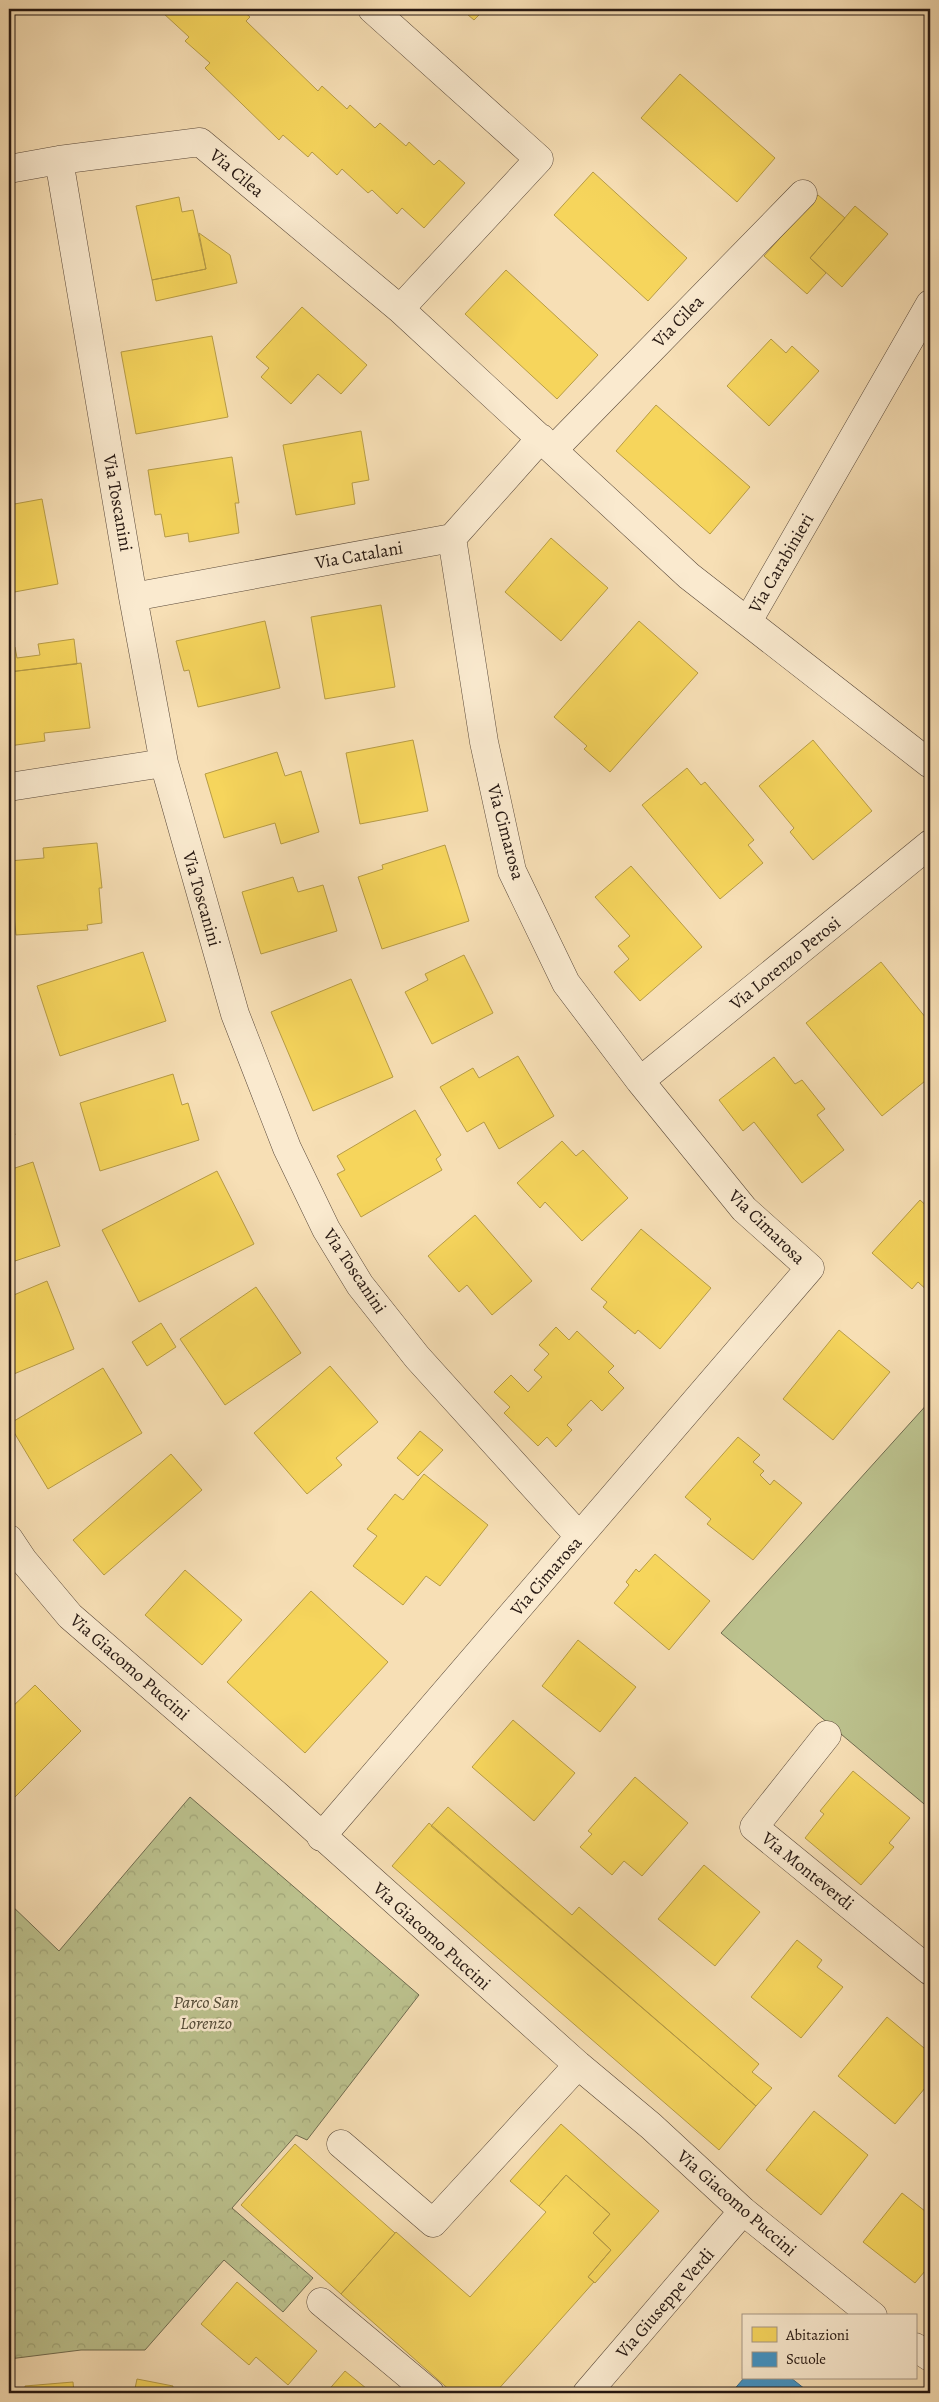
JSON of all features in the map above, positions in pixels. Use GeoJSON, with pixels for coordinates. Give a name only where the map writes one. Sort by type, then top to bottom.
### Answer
{"type":"FeatureCollection","features":[{"type":"Feature","properties":{"kind":"street"},"geometry":{"type":"LineString","coordinates":[[372,9],[540,158],[400,309]]}},
{"type":"Feature","properties":{"kind":"street","name":"Via Cilea"},"geometry":{"type":"LineString","coordinates":[[9,170],[59,160],[200,142],[400,309],[547,443],[688,576],[748,621]]}},
{"type":"Feature","properties":{"kind":"street","name":"Via Toscanini"},"geometry":{"type":"LineString","coordinates":[[59,160],[164,763],[235,1014],[287,1148],[326,1229],[360,1285],[417,1357],[579,1536]]}},
{"type":"Feature","properties":{"kind":"street","name":"Via Cilea"},"geometry":{"type":"LineString","coordinates":[[547,443],[803,194]]}},
{"type":"Feature","properties":{"kind":"street","name":"Via Carabinieri"},"geometry":{"type":"LineString","coordinates":[[930,304],[748,621],[930,764]]}},
{"type":"Feature","properties":{"kind":"street"},"geometry":{"type":"LineString","coordinates":[[452,538],[547,443]]}},
{"type":"Feature","properties":{"kind":"street","name":"Via Catalani"},"geometry":{"type":"LineString","coordinates":[[134,597],[452,538]]}},
{"type":"Feature","properties":{"kind":"street","name":"Via Cimarosa"},"geometry":{"type":"LineString","coordinates":[[321,1837],[810,1268],[744,1209],[640,1081],[566,983],[512,871],[484,742],[452,538]]}},
{"type":"Feature","properties":{"kind":"street"},"geometry":{"type":"LineString","coordinates":[[9,787],[164,763]]}},
{"type":"Feature","properties":{"kind":"street","name":"Via Lorenzo Perosi"},"geometry":{"type":"LineString","coordinates":[[640,1081],[930,844]]}},
{"type":"Feature","properties":{"kind":"street","name":"Via Giacomo Puccini"},"geometry":{"type":"LineString","coordinates":[[9,1539],[23,1560],[70,1616],[578,2065],[651,2126],[743,2211],[871,2314]]}},
{"type":"Feature","properties":{"kind":"street","name":"Via Monteverdi"},"geometry":{"type":"LineString","coordinates":[[827,1735],[754,1827],[930,1971]]}},
{"type":"Feature","properties":{"kind":"street"},"geometry":{"type":"LineString","coordinates":[[341,2144],[433,2224],[578,2065]]}},
{"type":"Feature","properties":{"kind":"street","name":"Via Giuseppe Verdi"},"geometry":{"type":"LineString","coordinates":[[587,2393],[743,2211]]}},
{"type":"Feature","properties":{"kind":"street"},"geometry":{"type":"LineString","coordinates":[[321,2302],[430,2393]]}},
{"type":"Feature","properties":{"kind":"street"},"geometry":{"type":"LineString","coordinates":[[916,2348],[930,2357]]}},
{"type":"Feature","properties":{"kind":"green space"},"geometry":{"type":"Polygon","coordinates":[[[930,1401],[930,1809],[721,1633],[930,1401]]]}},
{"type":"Feature","properties":{"kind":"green space","name":"Parco San Lorenzo"},"geometry":{"type":"Polygon","coordinates":[[[190,1797],[419,1995],[307,2140],[296,2135],[232,2208],[313,2278],[283,2312],[224,2260],[145,2350],[81,2350],[9,2359],[9,1903],[59,1951],[190,1797]]]}},
{"type":"Feature","properties":{"kind":"building: Abitazioni"},"geometry":{"type":"Polygon","coordinates":[[[164,9],[241,9],[250,17],[246,21],[318,91],[322,86],[347,109],[350,105],[375,128],[380,123],[406,146],[409,142],[434,165],[439,160],[465,183],[424,228],[402,208],[397,214],[372,190],[368,193],[342,169],[337,175],[312,152],[308,157],[283,135],[279,140],[205,68],[210,63],[185,41],[189,37],[163,13],[166,10],[164,9]]]}},
{"type":"Feature","properties":{"kind":"building: Abitazioni"},"geometry":{"type":"Polygon","coordinates":[[[461,9],[485,9],[474,20],[461,9]]]}},
{"type":"Feature","properties":{"kind":"building: Abitazioni"},"geometry":{"type":"Polygon","coordinates":[[[680,74],[775,158],[737,202],[641,118],[680,74]]]}},
{"type":"Feature","properties":{"kind":"building: Abitazioni"},"geometry":{"type":"Polygon","coordinates":[[[593,172],[687,258],[648,301],[554,215],[593,172]]]}},
{"type":"Feature","properties":{"kind":"building: Abitazioni"},"geometry":{"type":"Polygon","coordinates":[[[818,195],[845,218],[810,258],[826,273],[807,294],[764,256],[818,195]]]}},
{"type":"Feature","properties":{"kind":"building: Abitazioni"},"geometry":{"type":"Polygon","coordinates":[[[179,197],[182,212],[193,210],[206,269],[152,280],[136,206],[179,197]]]}},
{"type":"Feature","properties":{"kind":"building: Abitazioni"},"geometry":{"type":"Polygon","coordinates":[[[855,206],[888,234],[842,287],[810,258],[855,206]]]}},
{"type":"Feature","properties":{"kind":"building: Abitazioni"},"geometry":{"type":"Polygon","coordinates":[[[199,233],[230,255],[237,283],[156,301],[152,280],[206,269],[199,233]]]}},
{"type":"Feature","properties":{"kind":"building: Abitazioni"},"geometry":{"type":"Polygon","coordinates":[[[506,270],[598,355],[557,399],[465,314],[506,270]]]}},
{"type":"Feature","properties":{"kind":"building: Abitazioni"},"geometry":{"type":"Polygon","coordinates":[[[302,307],[367,365],[341,394],[318,374],[291,404],[261,377],[269,368],[256,357],[302,307]]]}},
{"type":"Feature","properties":{"kind":"building: Abitazioni"},"geometry":{"type":"Polygon","coordinates":[[[212,336],[228,417],[136,434],[121,352],[212,336]]]}},
{"type":"Feature","properties":{"kind":"building: Abitazioni"},"geometry":{"type":"Polygon","coordinates":[[[771,339],[786,353],[792,346],[819,371],[769,426],[727,386],[771,339]]]}},
{"type":"Feature","properties":{"kind":"building: Abitazioni"},"geometry":{"type":"Polygon","coordinates":[[[9,395],[13,432],[9,432],[9,395]]]}},
{"type":"Feature","properties":{"kind":"building: Abitazioni"},"geometry":{"type":"Polygon","coordinates":[[[656,405],[750,487],[710,534],[616,451],[656,405]]]}},
{"type":"Feature","properties":{"kind":"building: Abitazioni"},"geometry":{"type":"Polygon","coordinates":[[[361,431],[369,480],[352,483],[355,504],[296,515],[283,445],[361,431]]]}},
{"type":"Feature","properties":{"kind":"building: Abitazioni"},"geometry":{"type":"Polygon","coordinates":[[[232,457],[239,503],[235,503],[239,533],[189,542],[188,533],[165,537],[161,514],[155,515],[148,470],[232,457]]]}},
{"type":"Feature","properties":{"kind":"building: Abitazioni"},"geometry":{"type":"Polygon","coordinates":[[[42,499],[58,584],[9,593],[9,505],[42,499]]]}},
{"type":"Feature","properties":{"kind":"building: Abitazioni"},"geometry":{"type":"Polygon","coordinates":[[[551,538],[608,588],[561,641],[505,592],[551,538]]]}},
{"type":"Feature","properties":{"kind":"building: Abitazioni"},"geometry":{"type":"Polygon","coordinates":[[[381,605],[395,687],[325,699],[311,617],[381,605]]]}},
{"type":"Feature","properties":{"kind":"building: Abitazioni"},"geometry":{"type":"Polygon","coordinates":[[[265,621],[280,688],[198,707],[189,670],[184,671],[176,641],[265,621]]]}},
{"type":"Feature","properties":{"kind":"building: Abitazioni"},"geometry":{"type":"Polygon","coordinates":[[[639,621],[698,673],[610,772],[584,749],[587,746],[554,717],[639,621]]]}},
{"type":"Feature","properties":{"kind":"building: Abitazioni"},"geometry":{"type":"Polygon","coordinates":[[[74,639],[77,664],[9,672],[9,648],[15,647],[17,658],[40,655],[38,644],[74,639]]]}},
{"type":"Feature","properties":{"kind":"building: Abitazioni"},"geometry":{"type":"Polygon","coordinates":[[[81,663],[90,728],[44,733],[45,741],[9,746],[9,672],[81,663]]]}},
{"type":"Feature","properties":{"kind":"building: Abitazioni"},"geometry":{"type":"Polygon","coordinates":[[[413,740],[428,811],[360,824],[346,753],[413,740]]]}},
{"type":"Feature","properties":{"kind":"building: Abitazioni"},"geometry":{"type":"Polygon","coordinates":[[[813,740],[872,811],[813,860],[790,832],[794,828],[759,786],[813,740]]]}},
{"type":"Feature","properties":{"kind":"building: Abitazioni"},"geometry":{"type":"Polygon","coordinates":[[[277,752],[285,776],[301,771],[319,832],[281,844],[275,823],[224,838],[205,774],[277,752]]]}},
{"type":"Feature","properties":{"kind":"building: Abitazioni"},"geometry":{"type":"Polygon","coordinates":[[[687,768],[701,785],[705,782],[754,840],[748,845],[763,863],[720,899],[642,805],[687,768]]]}},
{"type":"Feature","properties":{"kind":"building: Abitazioni"},"geometry":{"type":"Polygon","coordinates":[[[97,843],[102,888],[99,888],[102,923],[87,925],[88,930],[16,935],[9,861],[44,858],[43,848],[97,843]]]}},
{"type":"Feature","properties":{"kind":"building: Abitazioni"},"geometry":{"type":"Polygon","coordinates":[[[445,845],[469,921],[382,949],[358,877],[383,869],[382,865],[445,845]]]}},
{"type":"Feature","properties":{"kind":"building: Abitazioni"},"geometry":{"type":"Polygon","coordinates":[[[631,866],[702,947],[640,1001],[614,972],[629,959],[618,946],[630,936],[595,897],[631,866]]]}},
{"type":"Feature","properties":{"kind":"building: Abitazioni"},"geometry":{"type":"Polygon","coordinates":[[[293,877],[298,892],[323,885],[337,931],[261,954],[242,892],[293,877]]]}},
{"type":"Feature","properties":{"kind":"building: Abitazioni"},"geometry":{"type":"Polygon","coordinates":[[[143,952],[166,1021],[60,1056],[37,986],[143,952]]]}},
{"type":"Feature","properties":{"kind":"building: Abitazioni"},"geometry":{"type":"Polygon","coordinates":[[[464,955],[493,1013],[432,1044],[405,992],[428,980],[425,974],[464,955]]]}},
{"type":"Feature","properties":{"kind":"building: Abitazioni"},"geometry":{"type":"Polygon","coordinates":[[[881,962],[930,1023],[930,1077],[882,1116],[806,1023],[881,962]]]}},
{"type":"Feature","properties":{"kind":"building: Abitazioni"},"geometry":{"type":"Polygon","coordinates":[[[351,979],[393,1077],[313,1111],[271,1012],[351,979]]]}},
{"type":"Feature","properties":{"kind":"building: Abitazioni"},"geometry":{"type":"Polygon","coordinates":[[[518,1056],[554,1116],[499,1149],[484,1122],[467,1132],[440,1087],[473,1068],[479,1078],[518,1056]]]}},
{"type":"Feature","properties":{"kind":"building: Abitazioni"},"geometry":{"type":"Polygon","coordinates":[[[774,1057],[795,1084],[802,1080],[825,1109],[817,1115],[844,1150],[802,1183],[754,1122],[743,1131],[719,1100],[774,1057]]]}},
{"type":"Feature","properties":{"kind":"building: Abitazioni"},"geometry":{"type":"Polygon","coordinates":[[[173,1074],[182,1105],[188,1103],[199,1140],[100,1171],[80,1103],[173,1074]]]}},
{"type":"Feature","properties":{"kind":"building: Abitazioni"},"geometry":{"type":"Polygon","coordinates":[[[9,1110],[15,1135],[9,1137],[9,1110]]]}},
{"type":"Feature","properties":{"kind":"building: Abitazioni"},"geometry":{"type":"Polygon","coordinates":[[[415,1110],[441,1155],[436,1159],[442,1170],[361,1217],[337,1174],[345,1170],[337,1156],[415,1110]]]}},
{"type":"Feature","properties":{"kind":"building: Abitazioni"},"geometry":{"type":"Polygon","coordinates":[[[562,1141],[576,1156],[583,1150],[628,1198],[582,1241],[545,1202],[540,1208],[517,1183],[562,1141]]]}},
{"type":"Feature","properties":{"kind":"building: Abitazioni"},"geometry":{"type":"Polygon","coordinates":[[[33,1162],[60,1246],[9,1263],[9,1170],[33,1162]]]}},
{"type":"Feature","properties":{"kind":"building: Abitazioni"},"geometry":{"type":"Polygon","coordinates":[[[217,1171],[254,1244],[139,1302],[102,1230],[217,1171]]]}},
{"type":"Feature","properties":{"kind":"building: Abitazioni"},"geometry":{"type":"Polygon","coordinates":[[[920,1200],[930,1209],[930,1293],[918,1282],[912,1289],[872,1253],[920,1200]]]}},
{"type":"Feature","properties":{"kind":"building: Abitazioni"},"geometry":{"type":"Polygon","coordinates":[[[475,1215],[532,1281],[492,1315],[467,1285],[459,1292],[428,1256],[475,1215]]]}},
{"type":"Feature","properties":{"kind":"building: Abitazioni"},"geometry":{"type":"Polygon","coordinates":[[[641,1229],[711,1288],[660,1349],[638,1330],[635,1334],[603,1307],[607,1302],[591,1289],[641,1229]]]}},
{"type":"Feature","properties":{"kind":"building: Abitazioni"},"geometry":{"type":"Polygon","coordinates":[[[47,1281],[74,1349],[9,1376],[9,1297],[47,1281]]]}},
{"type":"Feature","properties":{"kind":"building: Abitazioni"},"geometry":{"type":"Polygon","coordinates":[[[256,1287],[301,1353],[225,1405],[180,1339],[256,1287]]]}},
{"type":"Feature","properties":{"kind":"building: Abitazioni"},"geometry":{"type":"Polygon","coordinates":[[[161,1323],[176,1347],[147,1366],[132,1342],[161,1323]]]}},
{"type":"Feature","properties":{"kind":"building: Abitazioni"},"geometry":{"type":"Polygon","coordinates":[[[556,1327],[569,1340],[577,1331],[614,1366],[608,1372],[624,1388],[602,1411],[591,1400],[567,1425],[572,1430],[556,1447],[547,1437],[538,1446],[504,1413],[510,1407],[494,1392],[511,1375],[528,1392],[542,1377],[534,1370],[549,1354],[539,1345],[556,1327]]]}},
{"type":"Feature","properties":{"kind":"building: Abitazioni"},"geometry":{"type":"Polygon","coordinates":[[[839,1330],[890,1372],[833,1440],[783,1399],[839,1330]]]}},
{"type":"Feature","properties":{"kind":"building: Abitazioni"},"geometry":{"type":"Polygon","coordinates":[[[330,1366],[378,1422],[336,1458],[342,1465],[307,1494],[254,1433],[330,1366]]]}},
{"type":"Feature","properties":{"kind":"building: Abitazioni"},"geometry":{"type":"Polygon","coordinates":[[[103,1368],[142,1433],[48,1489],[9,1424],[103,1368]]]}},
{"type":"Feature","properties":{"kind":"building: Abitazioni"},"geometry":{"type":"Polygon","coordinates":[[[420,1431],[443,1450],[418,1476],[397,1458],[420,1431]]]}},
{"type":"Feature","properties":{"kind":"building: Abitazioni"},"geometry":{"type":"Polygon","coordinates":[[[738,1437],[760,1455],[753,1462],[764,1471],[760,1475],[770,1485],[774,1480],[802,1503],[753,1560],[707,1524],[711,1519],[685,1497],[738,1437]]]}},
{"type":"Feature","properties":{"kind":"building: Abitazioni"},"geometry":{"type":"Polygon","coordinates":[[[171,1454],[202,1490],[104,1575],[73,1540],[171,1454]]]}},
{"type":"Feature","properties":{"kind":"building: Abitazioni"},"geometry":{"type":"Polygon","coordinates":[[[424,1474],[488,1525],[440,1586],[426,1576],[403,1605],[353,1566],[377,1536],[367,1529],[395,1494],[403,1500],[424,1474]]]}},
{"type":"Feature","properties":{"kind":"building: Abitazioni"},"geometry":{"type":"Polygon","coordinates":[[[655,1554],[710,1601],[669,1650],[614,1603],[629,1585],[626,1582],[636,1569],[639,1572],[655,1554]]]}},
{"type":"Feature","properties":{"kind":"building: Abitazioni"},"geometry":{"type":"Polygon","coordinates":[[[185,1570],[242,1620],[202,1665],[145,1615],[185,1570]]]}},
{"type":"Feature","properties":{"kind":"building: Abitazioni"},"geometry":{"type":"Polygon","coordinates":[[[311,1591],[388,1662],[305,1753],[227,1682],[311,1591]]]}},
{"type":"Feature","properties":{"kind":"building: Abitazioni"},"geometry":{"type":"Polygon","coordinates":[[[578,1640],[636,1687],[600,1732],[542,1686],[578,1640]]]}},
{"type":"Feature","properties":{"kind":"building: Abitazioni"},"geometry":{"type":"Polygon","coordinates":[[[35,1685],[81,1731],[9,1803],[9,1710],[35,1685]]]}},
{"type":"Feature","properties":{"kind":"building: Abitazioni"},"geometry":{"type":"Polygon","coordinates":[[[513,1720],[575,1773],[534,1821],[472,1767],[513,1720]]]}},
{"type":"Feature","properties":{"kind":"building: Abitazioni"},"geometry":{"type":"Polygon","coordinates":[[[853,1771],[910,1818],[889,1843],[894,1847],[861,1885],[805,1838],[824,1814],[820,1811],[853,1771]]]}},
{"type":"Feature","properties":{"kind":"building: Abitazioni"},"geometry":{"type":"Polygon","coordinates":[[[635,1777],[688,1823],[642,1876],[624,1861],[612,1875],[580,1847],[592,1834],[588,1831],[635,1777]]]}},
{"type":"Feature","properties":{"kind":"building: Abitazioni"},"geometry":{"type":"Polygon","coordinates":[[[448,1807],[572,1915],[579,1907],[759,2064],[752,2072],[772,2088],[756,2106],[431,1826],[448,1807]]]}},
{"type":"Feature","properties":{"kind":"building: Abitazioni"},"geometry":{"type":"Polygon","coordinates":[[[429,1823],[756,2106],[719,2150],[392,1866],[429,1823]]]}},
{"type":"Feature","properties":{"kind":"building: Abitazioni"},"geometry":{"type":"Polygon","coordinates":[[[704,1865],[760,1912],[715,1966],[658,1919],[704,1865]]]}},
{"type":"Feature","properties":{"kind":"building: Abitazioni"},"geometry":{"type":"Polygon","coordinates":[[[797,1940],[822,1960],[817,1967],[843,1987],[801,2038],[751,1997],[797,1940]]]}},
{"type":"Feature","properties":{"kind":"building: Abitazioni"},"geometry":{"type":"Polygon","coordinates":[[[887,2017],[930,2053],[930,2082],[895,2124],[838,2076],[887,2017]]]}},
{"type":"Feature","properties":{"kind":"building: Abitazioni"},"geometry":{"type":"Polygon","coordinates":[[[814,2111],[868,2155],[821,2215],[766,2170],[814,2111]]]}},
{"type":"Feature","properties":{"kind":"building: Abitazioni"},"geometry":{"type":"Polygon","coordinates":[[[561,2124],[659,2211],[595,2283],[588,2277],[611,2250],[593,2233],[610,2214],[566,2175],[539,2206],[510,2181],[561,2124]]]}},
{"type":"Feature","properties":{"kind":"building: Abitazioni"},"geometry":{"type":"Polygon","coordinates":[[[295,2144],[395,2233],[341,2294],[241,2205],[295,2144]]]}},
{"type":"Feature","properties":{"kind":"building: Abitazioni"},"geometry":{"type":"Polygon","coordinates":[[[566,2175],[610,2214],[593,2233],[611,2250],[588,2277],[594,2282],[495,2393],[453,2393],[341,2294],[396,2232],[470,2297],[546,2212],[539,2206],[566,2175]]]}},
{"type":"Feature","properties":{"kind":"building: Abitazioni"},"geometry":{"type":"Polygon","coordinates":[[[902,2193],[930,2215],[930,2265],[915,2283],[863,2242],[902,2193]]]}},
{"type":"Feature","properties":{"kind":"building: Abitazioni"},"geometry":{"type":"Polygon","coordinates":[[[237,2282],[317,2351],[288,2385],[256,2357],[249,2365],[201,2324],[237,2282]]]}},
{"type":"Feature","properties":{"kind":"building: Abitazioni"},"geometry":{"type":"Polygon","coordinates":[[[345,2371],[372,2393],[326,2393],[345,2371]]]}},
{"type":"Feature","properties":{"kind":"building: Abitazioni"},"geometry":{"type":"Polygon","coordinates":[[[137,2379],[173,2386],[172,2393],[134,2393],[137,2379]]]}},
{"type":"Feature","properties":{"kind":"building: Abitazioni"},"geometry":{"type":"Polygon","coordinates":[[[73,2382],[74,2393],[25,2393],[25,2386],[73,2382]]]}},
{"type":"Feature","properties":{"kind":"building: Scuole"},"geometry":{"type":"Polygon","coordinates":[[[742,2380],[794,2380],[810,2393],[731,2393],[742,2380]]]}}]}
